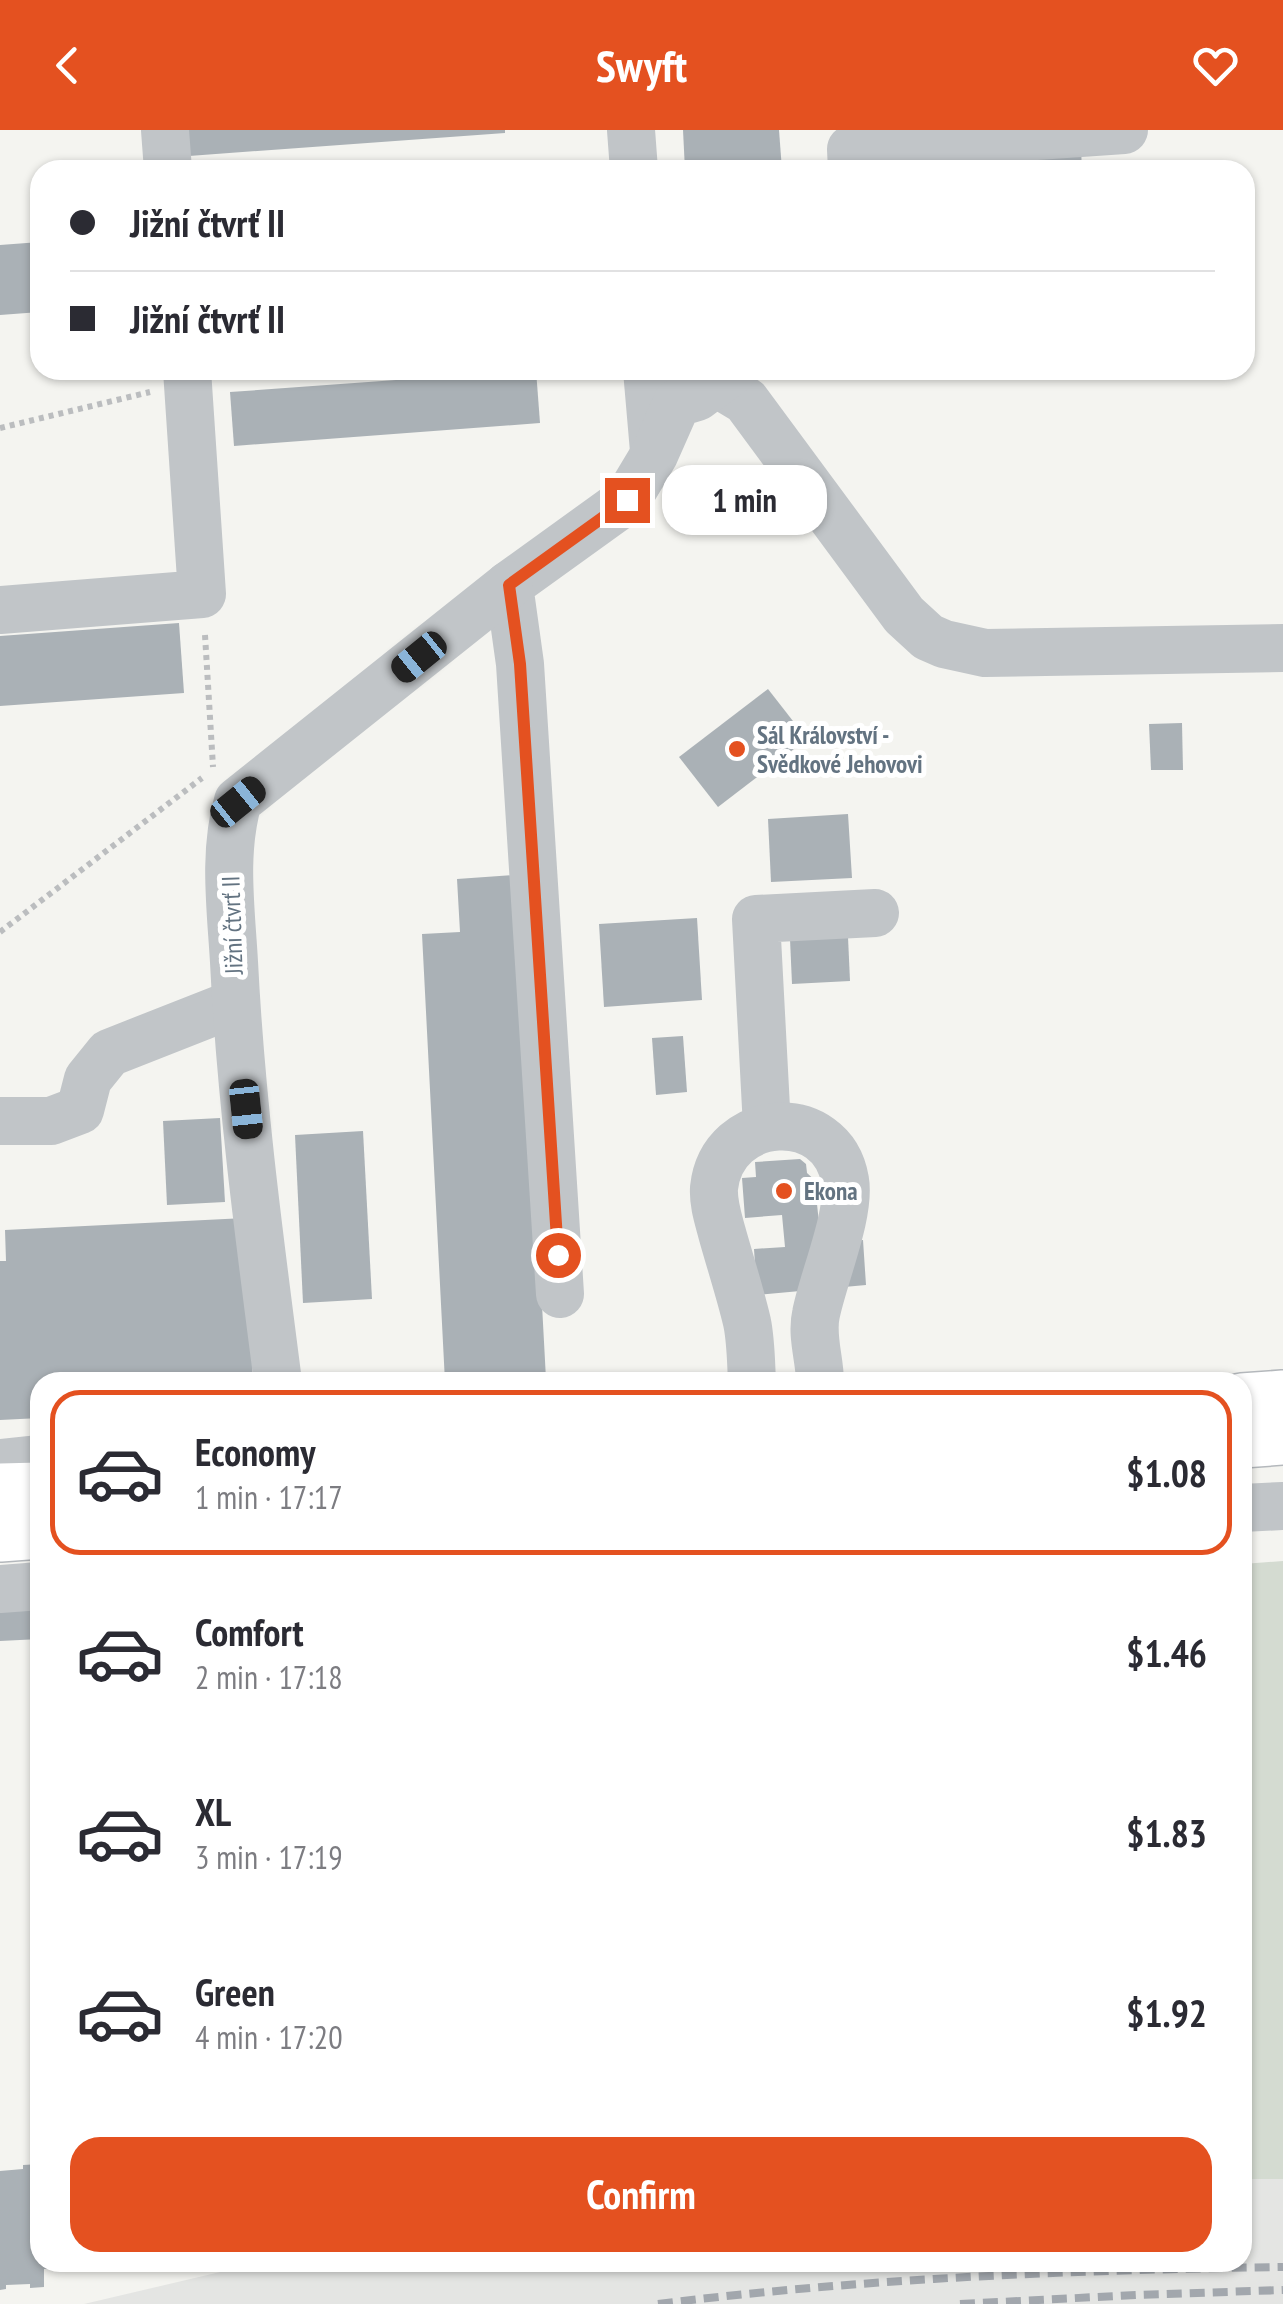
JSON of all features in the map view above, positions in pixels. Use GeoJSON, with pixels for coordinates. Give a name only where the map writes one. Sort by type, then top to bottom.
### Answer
{"type":"FeatureCollection","features":[{"type":"Feature","properties":{"kind":"main road"},"geometry":{"type":"LineString","coordinates":[[1252,1400],[1283,1398]]}},
{"type":"Feature","properties":{"kind":"main road"},"geometry":{"type":"LineString","coordinates":[[1252,1439],[1283,1437]]}},
{"type":"Feature","properties":{"kind":"main road"},"geometry":{"type":"LineString","coordinates":[[0,1491],[30,1490]]}},
{"type":"Feature","properties":{"kind":"main road"},"geometry":{"type":"LineString","coordinates":[[0,1534],[30,1532]]}},
{"type":"Feature","properties":{"kind":"street"},"geometry":{"type":"LineString","coordinates":[[164,130],[167,160]]}},
{"type":"Feature","properties":{"kind":"street"},"geometry":{"type":"LineString","coordinates":[[631,130],[633,160]]}},
{"type":"Feature","properties":{"kind":"street"},"geometry":{"type":"LineString","coordinates":[[851,159],[1125,137]]}},
{"type":"Feature","properties":{"kind":"street"},"geometry":{"type":"LineString","coordinates":[[0,610],[202,594],[187,380]]}},
{"type":"Feature","properties":{"kind":"street"},"geometry":{"type":"LineString","coordinates":[[648,380],[654,454]]}},
{"type":"Feature","properties":{"kind":"street","name":"Jižní čtvrť II"},"geometry":{"type":"LineString","coordinates":[[277,1372],[236,1003],[229,883],[230,827],[238,802],[509,585],[627,500],[677,404],[697,398],[719,380]]}},
{"type":"Feature","properties":{"kind":"street"},"geometry":{"type":"LineString","coordinates":[[728,380],[904,616],[928,637],[985,653],[1283,648]]}},
{"type":"Feature","properties":{"kind":"street"},"geometry":{"type":"LineString","coordinates":[[509,585],[520,664],[560,1294]]}},
{"type":"Feature","properties":{"kind":"street"},"geometry":{"type":"LineString","coordinates":[[767,1127],[756,920],[875,913]]}},
{"type":"Feature","properties":{"kind":"street"},"geometry":{"type":"LineString","coordinates":[[0,1121],[51,1121],[80,1110],[88,1079],[109,1054],[236,1003]]}},
{"type":"Feature","properties":{"kind":"street"},"geometry":{"type":"LineString","coordinates":[[748,1372],[748,1324],[715,1208],[714,1183],[730,1148],[747,1134],[767,1127],[794,1127],[809,1132],[838,1160],[846,1183],[844,1207],[814,1319],[818,1364]]}},
{"type":"Feature","properties":{"kind":"street"},"geometry":{"type":"LineString","coordinates":[[0,1463],[30,1459]]}},
{"type":"Feature","properties":{"kind":"street"},"geometry":{"type":"LineString","coordinates":[[1252,1508],[1283,1506]]}},
{"type":"Feature","properties":{"kind":"street"},"geometry":{"type":"LineString","coordinates":[[0,1589],[30,1587]]}},
{"type":"Feature","properties":{"kind":"path"},"geometry":{"type":"LineString","coordinates":[[0,428],[176,380]]}},
{"type":"Feature","properties":{"kind":"path"},"geometry":{"type":"LineString","coordinates":[[202,594],[213,770]]}},
{"type":"Feature","properties":{"kind":"shaded area"},"geometry":{"type":"Polygon","coordinates":[[[1283,1561],[1283,2179],[1252,2179],[1252,1563],[1283,1561]]]}},
{"type":"Feature","properties":{"kind":"shaded area"},"geometry":{"type":"Polygon","coordinates":[[[1252,2179],[1283,2179],[1283,2304],[84,2304],[220,2272],[1252,2272],[1252,2179]]]}},
{"type":"Feature","properties":{"kind":"building"},"geometry":{"type":"Polygon","coordinates":[[[187,130],[505,130],[505,133],[189,156],[187,130]]]}},
{"type":"Feature","properties":{"kind":"building"},"geometry":{"type":"Polygon","coordinates":[[[683,130],[779,130],[781,160],[684,160],[683,130]]]}},
{"type":"Feature","properties":{"kind":"building"},"geometry":{"type":"Polygon","coordinates":[[[1081,149],[1082,160],[895,160],[1081,149]]]}},
{"type":"Feature","properties":{"kind":"building"},"geometry":{"type":"Polygon","coordinates":[[[30,243],[30,313],[0,315],[0,245],[30,243]]]}},
{"type":"Feature","properties":{"kind":"building"},"geometry":{"type":"Polygon","coordinates":[[[397,380],[537,380],[540,423],[234,446],[230,392],[397,380]]]}},
{"type":"Feature","properties":{"kind":"building"},"geometry":{"type":"Polygon","coordinates":[[[179,623],[184,693],[0,706],[0,636],[179,623]]]}},
{"type":"Feature","properties":{"kind":"building"},"geometry":{"type":"Polygon","coordinates":[[[768,689],[807,739],[718,807],[679,757],[768,689]]]}},
{"type":"Feature","properties":{"kind":"building"},"geometry":{"type":"Polygon","coordinates":[[[1182,723],[1183,770],[1151,770],[1149,724],[1182,723]]]}},
{"type":"Feature","properties":{"kind":"building"},"geometry":{"type":"Polygon","coordinates":[[[848,814],[852,878],[771,882],[768,819],[848,814]]]}},
{"type":"Feature","properties":{"kind":"building"},"geometry":{"type":"Polygon","coordinates":[[[514,875],[546,1372],[444,1372],[422,934],[460,932],[457,879],[514,875]]]}},
{"type":"Feature","properties":{"kind":"building"},"geometry":{"type":"Polygon","coordinates":[[[697,918],[702,1000],[604,1007],[599,924],[697,918]]]}},
{"type":"Feature","properties":{"kind":"building"},"geometry":{"type":"Polygon","coordinates":[[[848,937],[850,981],[792,984],[790,939],[848,937]]]}},
{"type":"Feature","properties":{"kind":"building"},"geometry":{"type":"Polygon","coordinates":[[[683,1036],[687,1092],[656,1095],[652,1038],[683,1036]]]}},
{"type":"Feature","properties":{"kind":"building"},"geometry":{"type":"Polygon","coordinates":[[[220,1118],[225,1202],[167,1205],[163,1121],[220,1118]]]}},
{"type":"Feature","properties":{"kind":"building"},"geometry":{"type":"Polygon","coordinates":[[[363,1131],[372,1299],[303,1303],[295,1135],[363,1131]]]}},
{"type":"Feature","properties":{"kind":"building"},"geometry":{"type":"Polygon","coordinates":[[[800,1159],[819,1184],[821,1243],[863,1240],[866,1285],[757,1295],[754,1249],[785,1247],[782,1215],[745,1218],[742,1178],[756,1177],[755,1162],[800,1159]]]}},
{"type":"Feature","properties":{"kind":"building"},"geometry":{"type":"Polygon","coordinates":[[[245,1218],[253,1372],[30,1372],[30,1418],[0,1420],[0,1261],[6,1261],[5,1230],[245,1218]]]}},
{"type":"Feature","properties":{"kind":"building"},"geometry":{"type":"Polygon","coordinates":[[[30,1606],[30,1640],[0,1641],[0,1607],[30,1606]]]}},
{"type":"Feature","properties":{"kind":"building"},"geometry":{"type":"Polygon","coordinates":[[[23,2165],[30,2165],[30,2272],[44,2272],[44,2287],[6,2285],[6,2289],[0,2290],[0,2171],[23,2169],[23,2165]]]}},
{"type":"Feature","properties":{"kind":"railway"},"geometry":{"type":"LineString","coordinates":[[1252,2268],[1283,2267]]}},
{"type":"Feature","properties":{"kind":"railway"},"geometry":{"type":"LineString","coordinates":[[658,2304],[814,2288],[1082,2272]]}},
{"type":"Feature","properties":{"kind":"railway"},"geometry":{"type":"LineString","coordinates":[[960,2304],[1283,2290]]}},
{"type":"Feature","properties":{"kind":"place","name":"Sál Království - Svědkové Jehovovi"},"geometry":{"type":"Point","coordinates":[737,749]}},
{"type":"Feature","properties":{"kind":"place","name":"Ekona"},"geometry":{"type":"Point","coordinates":[784,1191]}},
{"type":"Feature","properties":{"kind":"route"},"geometry":{"type":"LineString","coordinates":[[558,1255],[520,664],[509,585],[627,500]]}}]}
